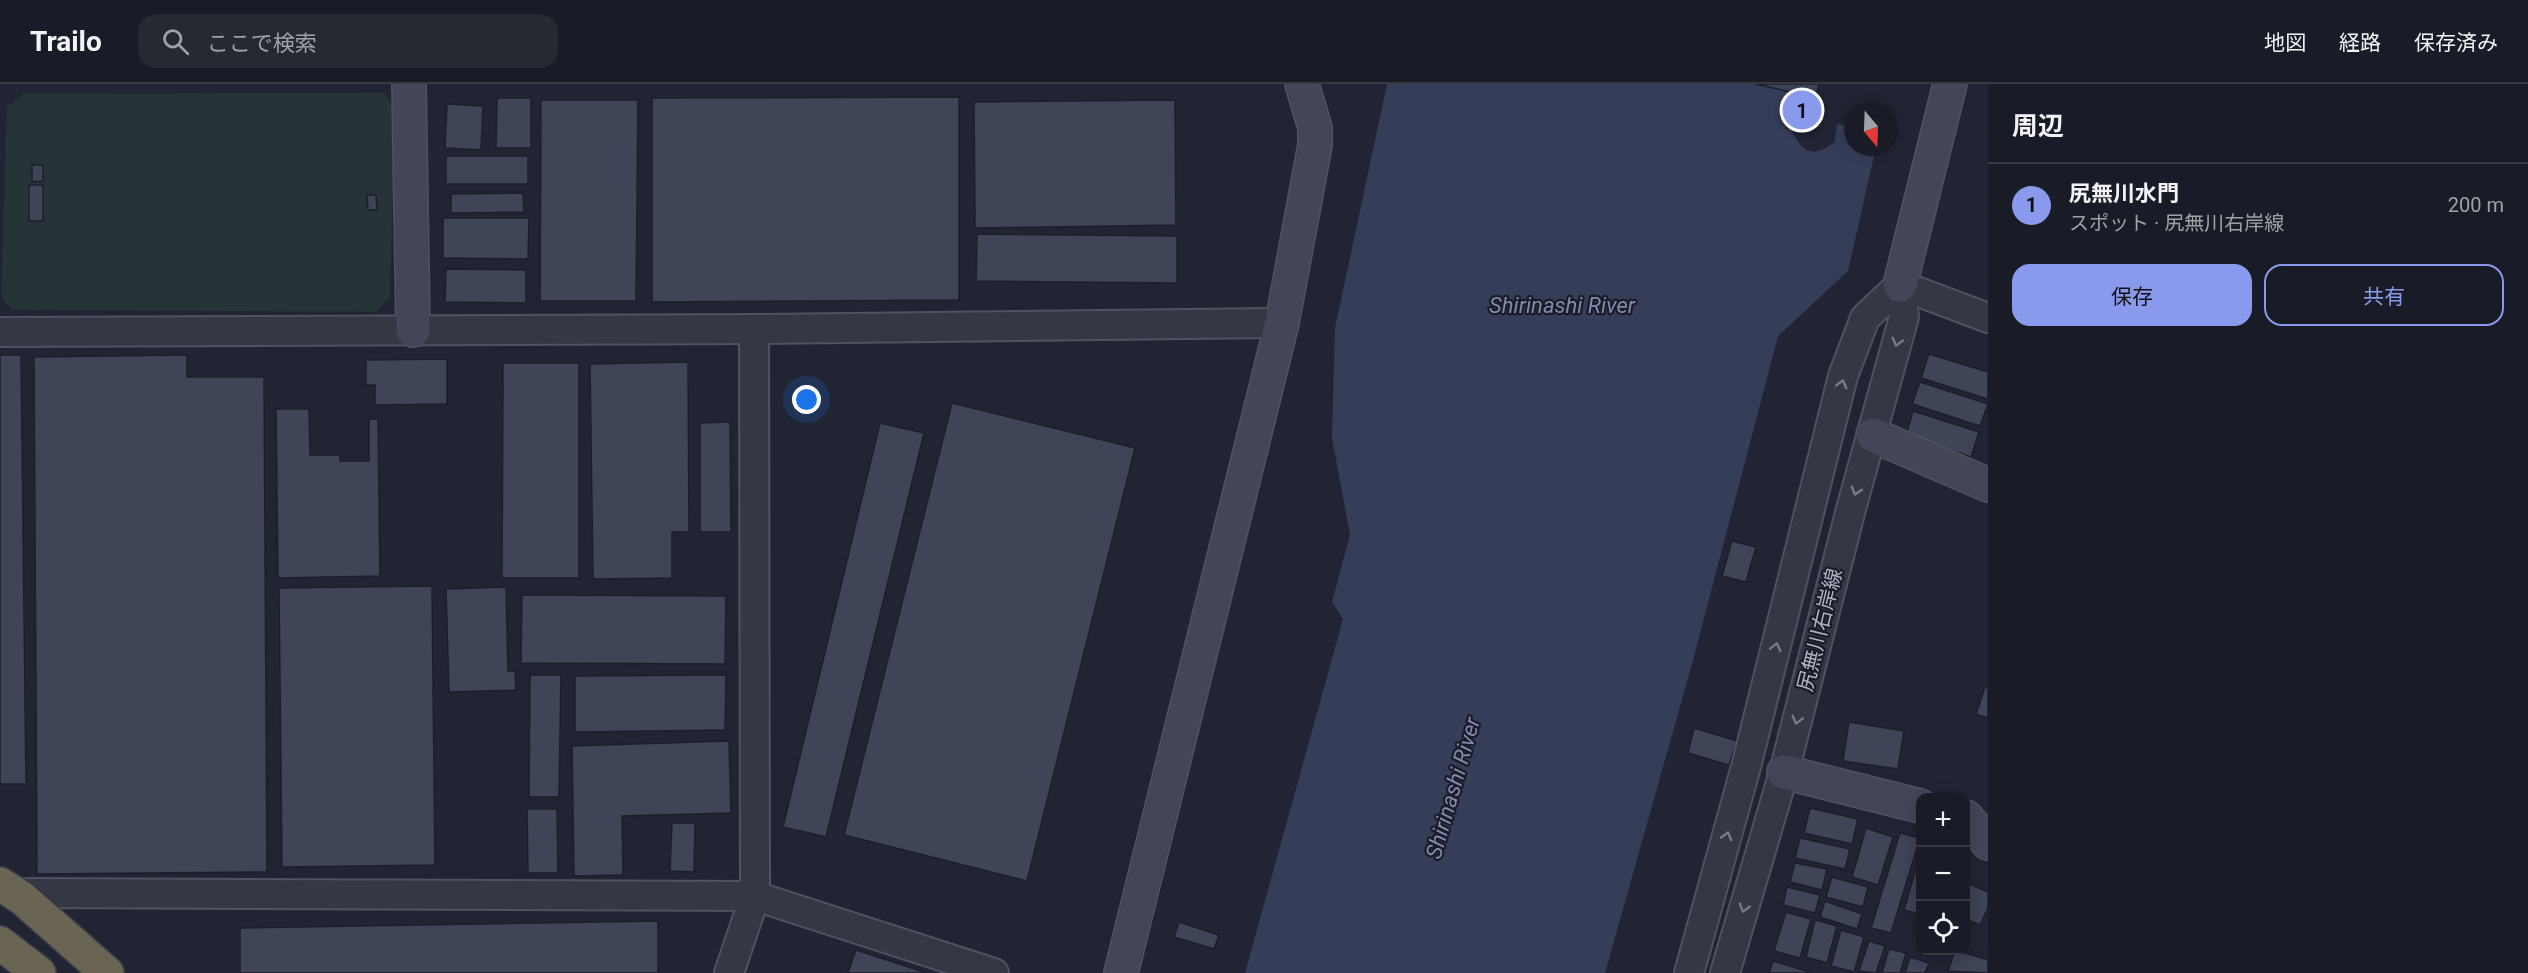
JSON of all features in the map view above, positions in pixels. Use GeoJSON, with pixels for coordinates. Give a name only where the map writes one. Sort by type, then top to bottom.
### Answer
{"type":"FeatureCollection","features":[{"type":"Feature","properties":{"kind":"highway"},"geometry":{"type":"LineString","coordinates":[[14,889],[107,973]]}},
{"type":"Feature","properties":{"kind":"highway"},"geometry":{"type":"LineString","coordinates":[[0,943],[39,973]]}},
{"type":"Feature","properties":{"kind":"street"},"geometry":{"type":"LineString","coordinates":[[409,84],[413,330]]}},
{"type":"Feature","properties":{"kind":"street"},"geometry":{"type":"LineString","coordinates":[[1120,973],[1282,323],[1315,145],[1315,128],[1302,84]]}},
{"type":"Feature","properties":{"kind":"street","name":"尻無川右岸線"},"geometry":{"type":"LineString","coordinates":[[1725,973],[1784,772],[1851,509],[1904,317],[1900,285],[1950,84]]}},
{"type":"Feature","properties":{"kind":"street"},"geometry":{"type":"LineString","coordinates":[[1689,973],[1747,763],[1843,376],[1865,318],[1900,285],[1988,318]]}},
{"type":"Feature","properties":{"kind":"street"},"geometry":{"type":"LineString","coordinates":[[0,332],[754,329],[1282,323]]}},
{"type":"Feature","properties":{"kind":"street"},"geometry":{"type":"LineString","coordinates":[[729,973],[754,896],[754,329]]}},
{"type":"Feature","properties":{"kind":"street"},"geometry":{"type":"LineString","coordinates":[[1873,435],[1988,485]]}},
{"type":"Feature","properties":{"kind":"street"},"geometry":{"type":"LineString","coordinates":[[1784,772],[1916,805]]}},
{"type":"Feature","properties":{"kind":"street"},"geometry":{"type":"LineString","coordinates":[[1970,823],[1988,843]]}},
{"type":"Feature","properties":{"kind":"street"},"geometry":{"type":"LineString","coordinates":[[0,873],[14,889],[121,973]]}},
{"type":"Feature","properties":{"kind":"street"},"geometry":{"type":"LineString","coordinates":[[14,889],[754,896],[994,973]]}},
{"type":"Feature","properties":{"kind":"shaded area"},"geometry":{"type":"Polygon","coordinates":[[[385,93],[395,110],[390,297],[376,312],[12,310],[1,296],[7,107],[23,94],[385,93]]]}},
{"type":"Feature","properties":{"kind":"water","name":"Shirinashi River"},"geometry":{"type":"Polygon","coordinates":[[[1387,84],[1796,84],[1804,87],[1792,131],[1800,145],[1815,152],[1828,147],[1835,142],[1837,124],[1844,125],[1844,156],[1874,156],[1848,271],[1778,336],[1692,664],[1605,973],[1245,973],[1343,619],[1332,602],[1350,535],[1332,438],[1335,328],[1387,84]]]}},
{"type":"Feature","properties":{"kind":"building"},"geometry":{"type":"Polygon","coordinates":[[[1756,84],[1819,84],[1808,131],[1787,128],[1796,93],[1756,84]]]}},
{"type":"Feature","properties":{"kind":"building"},"geometry":{"type":"Polygon","coordinates":[[[959,97],[959,300],[652,302],[652,98],[959,97]]]}},
{"type":"Feature","properties":{"kind":"building"},"geometry":{"type":"Polygon","coordinates":[[[497,98],[531,98],[531,148],[496,148],[497,98]]]}},
{"type":"Feature","properties":{"kind":"building"},"geometry":{"type":"Polygon","coordinates":[[[541,100],[638,100],[636,301],[540,301],[541,100]]]}},
{"type":"Feature","properties":{"kind":"building"},"geometry":{"type":"Polygon","coordinates":[[[1175,100],[1176,225],[975,228],[974,102],[1175,100]]]}},
{"type":"Feature","properties":{"kind":"building"},"geometry":{"type":"Polygon","coordinates":[[[447,104],[483,106],[481,150],[445,148],[447,104]]]}},
{"type":"Feature","properties":{"kind":"building"},"geometry":{"type":"Polygon","coordinates":[[[446,156],[528,156],[528,184],[446,184],[446,156]]]}},
{"type":"Feature","properties":{"kind":"building"},"geometry":{"type":"Polygon","coordinates":[[[32,165],[43,165],[43,181],[32,182],[32,165]]]}},
{"type":"Feature","properties":{"kind":"building"},"geometry":{"type":"Polygon","coordinates":[[[29,185],[43,185],[43,221],[29,221],[29,185]]]}},
{"type":"Feature","properties":{"kind":"building"},"geometry":{"type":"Polygon","coordinates":[[[523,193],[524,212],[451,213],[451,194],[523,193]]]}},
{"type":"Feature","properties":{"kind":"building"},"geometry":{"type":"Polygon","coordinates":[[[367,195],[376,195],[377,210],[368,210],[367,195]]]}},
{"type":"Feature","properties":{"kind":"building"},"geometry":{"type":"Polygon","coordinates":[[[443,218],[529,218],[528,259],[443,258],[443,218]]]}},
{"type":"Feature","properties":{"kind":"building"},"geometry":{"type":"Polygon","coordinates":[[[977,234],[1177,236],[1177,283],[976,281],[977,234]]]}},
{"type":"Feature","properties":{"kind":"building"},"geometry":{"type":"Polygon","coordinates":[[[446,269],[526,270],[526,303],[445,302],[446,269]]]}},
{"type":"Feature","properties":{"kind":"building"},"geometry":{"type":"Polygon","coordinates":[[[1929,354],[1988,372],[1988,399],[1921,378],[1929,354]]]}},
{"type":"Feature","properties":{"kind":"building"},"geometry":{"type":"Polygon","coordinates":[[[0,355],[21,355],[26,784],[0,784],[0,355]]]}},
{"type":"Feature","properties":{"kind":"building"},"geometry":{"type":"Polygon","coordinates":[[[187,355],[187,377],[264,377],[267,872],[37,874],[34,357],[187,355]]]}},
{"type":"Feature","properties":{"kind":"building"},"geometry":{"type":"Polygon","coordinates":[[[447,359],[447,404],[375,405],[375,385],[366,385],[366,360],[447,359]]]}},
{"type":"Feature","properties":{"kind":"building"},"geometry":{"type":"Polygon","coordinates":[[[688,362],[689,532],[672,532],[672,578],[593,579],[590,364],[688,362]]]}},
{"type":"Feature","properties":{"kind":"building"},"geometry":{"type":"Polygon","coordinates":[[[503,363],[579,363],[579,578],[502,578],[503,363]]]}},
{"type":"Feature","properties":{"kind":"building"},"geometry":{"type":"Polygon","coordinates":[[[1920,382],[1988,404],[1980,426],[1912,404],[1920,382]]]}},
{"type":"Feature","properties":{"kind":"building"},"geometry":{"type":"Polygon","coordinates":[[[952,403],[1135,448],[1027,881],[844,835],[952,403]]]}},
{"type":"Feature","properties":{"kind":"building"},"geometry":{"type":"Polygon","coordinates":[[[276,409],[309,409],[310,455],[340,455],[340,461],[369,461],[369,419],[378,419],[380,576],[278,578],[276,409]]]}},
{"type":"Feature","properties":{"kind":"building"},"geometry":{"type":"Polygon","coordinates":[[[1913,411],[1979,432],[1971,457],[1906,435],[1913,411]]]}},
{"type":"Feature","properties":{"kind":"building"},"geometry":{"type":"Polygon","coordinates":[[[730,422],[731,532],[700,532],[700,423],[730,422]]]}},
{"type":"Feature","properties":{"kind":"building"},"geometry":{"type":"Polygon","coordinates":[[[880,423],[924,433],[826,837],[783,827],[880,423]]]}},
{"type":"Feature","properties":{"kind":"building"},"geometry":{"type":"Polygon","coordinates":[[[1732,541],[1756,547],[1746,582],[1722,576],[1732,541]]]}},
{"type":"Feature","properties":{"kind":"building"},"geometry":{"type":"Polygon","coordinates":[[[432,586],[435,865],[282,867],[279,588],[432,586]]]}},
{"type":"Feature","properties":{"kind":"building"},"geometry":{"type":"Polygon","coordinates":[[[506,587],[508,671],[515,671],[516,690],[449,692],[446,589],[506,587]]]}},
{"type":"Feature","properties":{"kind":"building"},"geometry":{"type":"Polygon","coordinates":[[[522,595],[726,596],[725,664],[521,663],[522,595]]]}},
{"type":"Feature","properties":{"kind":"building"},"geometry":{"type":"Polygon","coordinates":[[[530,675],[561,675],[559,797],[529,797],[530,675]]]}},
{"type":"Feature","properties":{"kind":"building"},"geometry":{"type":"Polygon","coordinates":[[[726,675],[725,730],[575,732],[575,676],[726,675]]]}},
{"type":"Feature","properties":{"kind":"building"},"geometry":{"type":"Polygon","coordinates":[[[1985,687],[1988,688],[1988,718],[1976,714],[1985,687]]]}},
{"type":"Feature","properties":{"kind":"building"},"geometry":{"type":"Polygon","coordinates":[[[1849,722],[1904,731],[1898,769],[1843,761],[1849,722]]]}},
{"type":"Feature","properties":{"kind":"building"},"geometry":{"type":"Polygon","coordinates":[[[1694,728],[1737,741],[1729,765],[1688,753],[1694,728]]]}},
{"type":"Feature","properties":{"kind":"building"},"geometry":{"type":"Polygon","coordinates":[[[729,741],[731,813],[622,816],[623,875],[574,876],[572,746],[729,741]]]}},
{"type":"Feature","properties":{"kind":"building"},"geometry":{"type":"Polygon","coordinates":[[[1810,808],[1858,819],[1852,844],[1804,833],[1810,808]]]}},
{"type":"Feature","properties":{"kind":"building"},"geometry":{"type":"Polygon","coordinates":[[[527,809],[557,809],[558,873],[528,873],[527,809]]]}},
{"type":"Feature","properties":{"kind":"building"},"geometry":{"type":"Polygon","coordinates":[[[672,823],[695,823],[694,872],[670,871],[672,823]]]}},
{"type":"Feature","properties":{"kind":"building"},"geometry":{"type":"Polygon","coordinates":[[[1866,828],[1893,837],[1878,885],[1852,877],[1866,828]]]}},
{"type":"Feature","properties":{"kind":"building"},"geometry":{"type":"Polygon","coordinates":[[[1900,833],[1916,837],[1916,851],[1891,933],[1871,928],[1900,833]]]}},
{"type":"Feature","properties":{"kind":"building"},"geometry":{"type":"Polygon","coordinates":[[[1800,838],[1850,849],[1845,869],[1795,858],[1800,838]]]}},
{"type":"Feature","properties":{"kind":"building"},"geometry":{"type":"Polygon","coordinates":[[[1795,863],[1827,869],[1822,890],[1790,882],[1795,863]]]}},
{"type":"Feature","properties":{"kind":"building"},"geometry":{"type":"Polygon","coordinates":[[[1916,869],[1916,913],[1904,910],[1916,869]]]}},
{"type":"Feature","properties":{"kind":"building"},"geometry":{"type":"Polygon","coordinates":[[[1832,877],[1868,887],[1863,907],[1826,897],[1832,877]]]}},
{"type":"Feature","properties":{"kind":"building"},"geometry":{"type":"Polygon","coordinates":[[[1970,884],[1988,892],[1988,908],[1980,925],[1970,921],[1970,884]]]}},
{"type":"Feature","properties":{"kind":"building"},"geometry":{"type":"Polygon","coordinates":[[[1787,887],[1820,895],[1815,913],[1783,905],[1787,887]]]}},
{"type":"Feature","properties":{"kind":"building"},"geometry":{"type":"Polygon","coordinates":[[[1825,901],[1862,914],[1857,929],[1820,917],[1825,901]]]}},
{"type":"Feature","properties":{"kind":"building"},"geometry":{"type":"Polygon","coordinates":[[[1786,912],[1811,919],[1800,958],[1774,951],[1786,912]]]}},
{"type":"Feature","properties":{"kind":"building"},"geometry":{"type":"Polygon","coordinates":[[[1815,920],[1837,926],[1827,963],[1806,957],[1815,920]]]}},
{"type":"Feature","properties":{"kind":"building"},"geometry":{"type":"Polygon","coordinates":[[[658,921],[658,973],[240,973],[240,928],[658,921]]]}},
{"type":"Feature","properties":{"kind":"building"},"geometry":{"type":"Polygon","coordinates":[[[1179,922],[1219,935],[1214,949],[1174,937],[1179,922]]]}},
{"type":"Feature","properties":{"kind":"building"},"geometry":{"type":"Polygon","coordinates":[[[1841,930],[1864,937],[1854,972],[1831,966],[1841,930]]]}},
{"type":"Feature","properties":{"kind":"building"},"geometry":{"type":"Polygon","coordinates":[[[1869,941],[1885,946],[1876,973],[1859,971],[1869,941]]]}},
{"type":"Feature","properties":{"kind":"building"},"geometry":{"type":"Polygon","coordinates":[[[1889,949],[1906,953],[1900,973],[1882,973],[1889,949]]]}},
{"type":"Feature","properties":{"kind":"building"},"geometry":{"type":"Polygon","coordinates":[[[856,950],[927,973],[848,973],[856,950]]]}},
{"type":"Feature","properties":{"kind":"building"},"geometry":{"type":"Polygon","coordinates":[[[1953,955],[1970,955],[1988,960],[1988,973],[1948,971],[1953,955]]]}},
{"type":"Feature","properties":{"kind":"building"},"geometry":{"type":"Polygon","coordinates":[[[1910,957],[1929,963],[1925,973],[1905,973],[1910,957]]]}},
{"type":"Feature","properties":{"kind":"building"},"geometry":{"type":"Polygon","coordinates":[[[1773,961],[1809,972],[1809,973],[1769,973],[1773,961]]]}},
{"type":"Feature","properties":{"kind":"place","name":"尻無川水門"},"geometry":{"type":"Point","coordinates":[1802,110]}}]}
